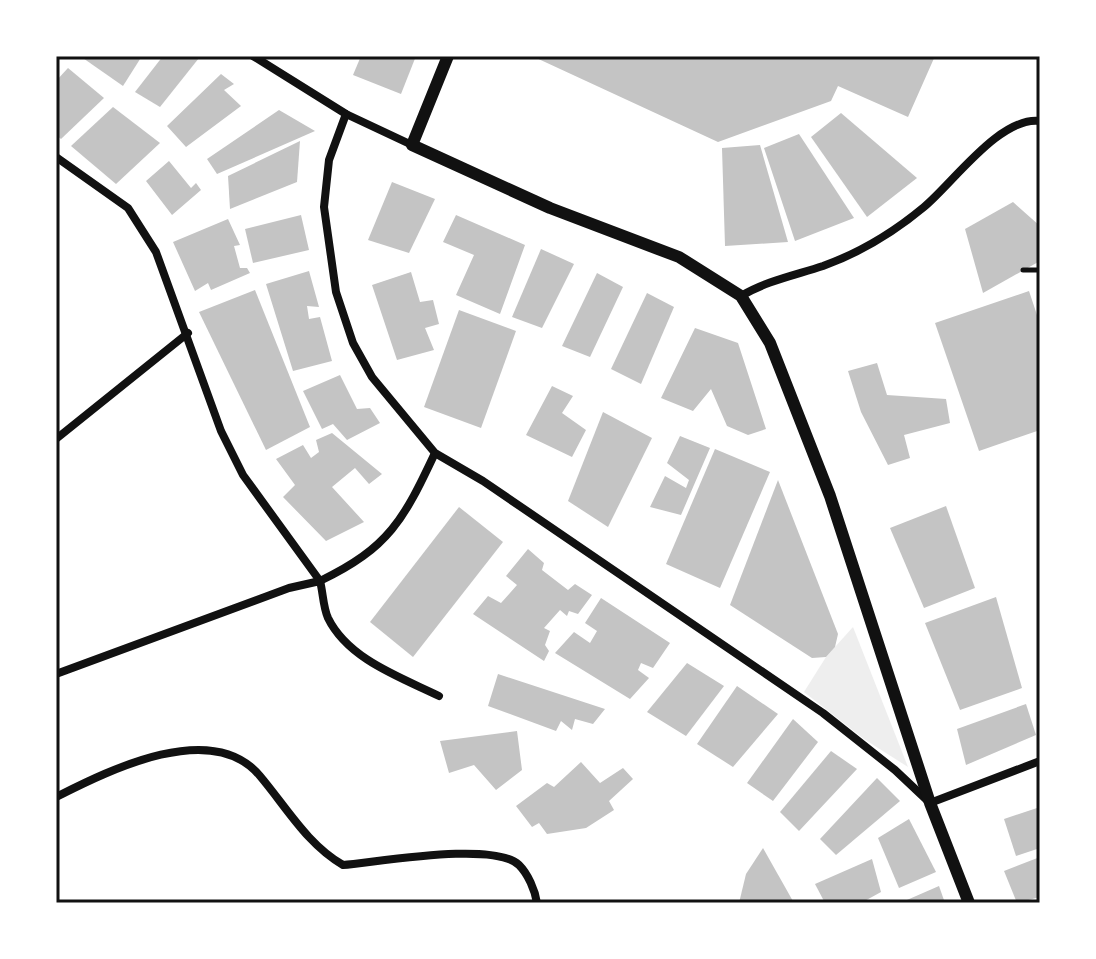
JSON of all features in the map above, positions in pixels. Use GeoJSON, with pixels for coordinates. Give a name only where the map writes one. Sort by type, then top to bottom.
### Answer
{"type":"FeatureCollection","features":[{"type":"Feature","properties":{"kind":"street"},"geometry":{"type":"LineString","coordinates":[[253,56],[346,114],[550,208],[679,257],[741,296],[770,343],[830,496],[930,803],[969,903]]}},
{"type":"Feature","properties":{"kind":"street"},"geometry":{"type":"LineString","coordinates":[[412,145],[448,56]]}},
{"type":"Feature","properties":{"kind":"street"},"geometry":{"type":"LineString","coordinates":[[346,114],[329,160],[324,207],[336,292],[353,343],[372,377],[435,453],[483,481],[823,713],[895,770],[930,803]]}},
{"type":"Feature","properties":{"kind":"street"},"geometry":{"type":"LineString","coordinates":[[741,296],[827,265],[887,235],[925,206],[989,143],[1018,123],[1040,121]]}},
{"type":"Feature","properties":{"kind":"street"},"geometry":{"type":"LineString","coordinates":[[56,157],[128,208],[156,252],[188,333],[221,431],[243,475],[320,581],[328,618],[351,647],[395,675],[439,696]]}},
{"type":"Feature","properties":{"kind":"street"},"geometry":{"type":"LineString","coordinates":[[56,439],[188,333]]}},
{"type":"Feature","properties":{"kind":"street"},"geometry":{"type":"LineString","coordinates":[[56,674],[289,588],[320,581],[366,555],[389,536],[408,511],[435,453]]}},
{"type":"Feature","properties":{"kind":"street"},"geometry":{"type":"LineString","coordinates":[[56,797],[120,765],[177,752],[210,750],[234,756],[258,773],[322,853],[343,865],[493,853],[518,864],[534,890],[537,903]]}},
{"type":"Feature","properties":{"kind":"street"},"geometry":{"type":"LineString","coordinates":[[930,803],[1040,761]]}},
{"type":"Feature","properties":{"kind":"lane"},"geometry":{"type":"LineString","coordinates":[[1023,270],[1040,270]]}},
{"type":"Feature","properties":{"kind":"shaded area"},"geometry":{"type":"Polygon","coordinates":[[[853,627],[908,767],[864,739],[804,692],[826,657],[853,627]]]}},
{"type":"Feature","properties":{"kind":"building"},"geometry":{"type":"Polygon","coordinates":[[[80,56],[142,56],[123,86],[80,56]]]}},
{"type":"Feature","properties":{"kind":"building"},"geometry":{"type":"Polygon","coordinates":[[[163,56],[199,58],[160,107],[135,92],[163,56]]]}},
{"type":"Feature","properties":{"kind":"building"},"geometry":{"type":"Polygon","coordinates":[[[361,56],[416,56],[401,94],[353,75],[361,56]]]}},
{"type":"Feature","properties":{"kind":"building"},"geometry":{"type":"Polygon","coordinates":[[[532,56],[935,56],[908,117],[838,86],[831,101],[718,142],[532,56]]]}},
{"type":"Feature","properties":{"kind":"building"},"geometry":{"type":"Polygon","coordinates":[[[68,68],[104,98],[61,139],[56,135],[56,81],[68,68]]]}},
{"type":"Feature","properties":{"kind":"building"},"geometry":{"type":"Polygon","coordinates":[[[221,74],[234,84],[224,90],[241,106],[186,147],[167,126],[221,74]]]}},
{"type":"Feature","properties":{"kind":"building"},"geometry":{"type":"Polygon","coordinates":[[[113,107],[160,143],[116,184],[71,146],[113,107]]]}},
{"type":"Feature","properties":{"kind":"building"},"geometry":{"type":"Polygon","coordinates":[[[279,110],[315,131],[217,174],[207,159],[279,110]]]}},
{"type":"Feature","properties":{"kind":"building"},"geometry":{"type":"Polygon","coordinates":[[[841,113],[917,178],[867,217],[811,137],[841,113]]]}},
{"type":"Feature","properties":{"kind":"building"},"geometry":{"type":"Polygon","coordinates":[[[799,134],[854,218],[795,241],[764,148],[799,134]]]}},
{"type":"Feature","properties":{"kind":"building"},"geometry":{"type":"Polygon","coordinates":[[[300,141],[297,182],[230,209],[228,176],[300,141]]]}},
{"type":"Feature","properties":{"kind":"building"},"geometry":{"type":"Polygon","coordinates":[[[760,145],[788,242],[725,246],[722,148],[760,145]]]}},
{"type":"Feature","properties":{"kind":"building"},"geometry":{"type":"Polygon","coordinates":[[[169,161],[191,188],[196,183],[201,190],[172,215],[146,181],[169,161]]]}},
{"type":"Feature","properties":{"kind":"building"},"geometry":{"type":"Polygon","coordinates":[[[392,182],[435,199],[409,253],[368,240],[392,182]]]}},
{"type":"Feature","properties":{"kind":"building"},"geometry":{"type":"Polygon","coordinates":[[[1013,202],[1040,226],[1040,261],[983,293],[965,229],[1013,202]]]}},
{"type":"Feature","properties":{"kind":"building"},"geometry":{"type":"Polygon","coordinates":[[[301,215],[309,250],[253,263],[245,229],[301,215]]]}},
{"type":"Feature","properties":{"kind":"building"},"geometry":{"type":"Polygon","coordinates":[[[456,215],[525,245],[500,314],[456,295],[474,255],[443,242],[456,215]]]}},
{"type":"Feature","properties":{"kind":"building"},"geometry":{"type":"Polygon","coordinates":[[[228,219],[240,245],[234,246],[240,268],[247,268],[250,273],[211,290],[208,283],[195,291],[173,242],[228,219]]]}},
{"type":"Feature","properties":{"kind":"building"},"geometry":{"type":"Polygon","coordinates":[[[541,249],[574,264],[542,328],[512,317],[541,249]]]}},
{"type":"Feature","properties":{"kind":"building"},"geometry":{"type":"Polygon","coordinates":[[[309,271],[319,307],[307,306],[309,319],[320,317],[332,361],[293,371],[266,284],[309,271]]]}},
{"type":"Feature","properties":{"kind":"building"},"geometry":{"type":"Polygon","coordinates":[[[411,272],[420,302],[433,300],[439,324],[425,328],[434,350],[397,360],[372,285],[411,272]]]}},
{"type":"Feature","properties":{"kind":"building"},"geometry":{"type":"Polygon","coordinates":[[[597,273],[623,287],[590,357],[562,346],[597,273]]]}},
{"type":"Feature","properties":{"kind":"building"},"geometry":{"type":"Polygon","coordinates":[[[255,290],[310,427],[266,450],[199,312],[255,290]]]}},
{"type":"Feature","properties":{"kind":"building"},"geometry":{"type":"Polygon","coordinates":[[[1029,291],[1040,324],[1040,430],[979,451],[935,323],[1029,291]]]}},
{"type":"Feature","properties":{"kind":"building"},"geometry":{"type":"Polygon","coordinates":[[[647,293],[674,307],[641,384],[611,369],[647,293]]]}},
{"type":"Feature","properties":{"kind":"building"},"geometry":{"type":"Polygon","coordinates":[[[459,310],[516,331],[481,428],[424,407],[459,310]]]}},
{"type":"Feature","properties":{"kind":"building"},"geometry":{"type":"Polygon","coordinates":[[[695,328],[738,343],[766,429],[748,435],[727,426],[711,389],[693,411],[661,398],[695,328]]]}},
{"type":"Feature","properties":{"kind":"building"},"geometry":{"type":"Polygon","coordinates":[[[877,363],[887,395],[946,399],[950,423],[904,435],[910,458],[888,465],[861,412],[848,371],[877,363]]]}},
{"type":"Feature","properties":{"kind":"building"},"geometry":{"type":"Polygon","coordinates":[[[340,375],[357,409],[370,408],[380,423],[347,440],[333,424],[322,429],[303,391],[340,375]]]}},
{"type":"Feature","properties":{"kind":"building"},"geometry":{"type":"Polygon","coordinates":[[[552,386],[573,396],[562,413],[586,430],[572,457],[526,435],[552,386]]]}},
{"type":"Feature","properties":{"kind":"building"},"geometry":{"type":"Polygon","coordinates":[[[603,412],[652,438],[608,527],[568,501],[603,412]]]}},
{"type":"Feature","properties":{"kind":"building"},"geometry":{"type":"Polygon","coordinates":[[[332,433],[382,474],[369,484],[355,468],[332,487],[364,522],[326,541],[283,497],[295,485],[276,459],[303,445],[311,458],[319,452],[316,440],[332,433]]]}},
{"type":"Feature","properties":{"kind":"building"},"geometry":{"type":"Polygon","coordinates":[[[680,436],[710,448],[681,515],[650,507],[665,476],[686,488],[689,480],[667,463],[680,436]]]}},
{"type":"Feature","properties":{"kind":"building"},"geometry":{"type":"Polygon","coordinates":[[[715,449],[770,472],[720,588],[666,564],[715,449]]]}},
{"type":"Feature","properties":{"kind":"building"},"geometry":{"type":"Polygon","coordinates":[[[778,480],[838,634],[835,647],[826,657],[812,658],[730,605],[778,480]]]}},
{"type":"Feature","properties":{"kind":"building"},"geometry":{"type":"Polygon","coordinates":[[[946,506],[975,588],[924,608],[890,528],[946,506]]]}},
{"type":"Feature","properties":{"kind":"building"},"geometry":{"type":"Polygon","coordinates":[[[459,507],[503,542],[413,657],[370,622],[459,507]]]}},
{"type":"Feature","properties":{"kind":"building"},"geometry":{"type":"Polygon","coordinates":[[[528,549],[544,563],[542,570],[568,590],[575,584],[592,595],[578,614],[569,611],[567,616],[560,610],[544,628],[550,631],[545,645],[549,651],[544,661],[473,614],[488,596],[501,603],[517,585],[506,576],[528,549]]]}},
{"type":"Feature","properties":{"kind":"building"},"geometry":{"type":"Polygon","coordinates":[[[996,597],[1022,688],[960,710],[925,623],[996,597]]]}},
{"type":"Feature","properties":{"kind":"building"},"geometry":{"type":"Polygon","coordinates":[[[601,598],[670,643],[653,668],[641,663],[638,670],[649,678],[630,699],[555,653],[574,632],[590,643],[597,631],[585,623],[601,598]]]}},
{"type":"Feature","properties":{"kind":"building"},"geometry":{"type":"Polygon","coordinates":[[[687,663],[724,686],[686,736],[647,712],[687,663]]]}},
{"type":"Feature","properties":{"kind":"building"},"geometry":{"type":"Polygon","coordinates":[[[498,674],[605,709],[593,724],[575,719],[572,730],[561,721],[556,731],[488,706],[498,674]]]}},
{"type":"Feature","properties":{"kind":"building"},"geometry":{"type":"Polygon","coordinates":[[[737,686],[778,714],[733,767],[697,744],[737,686]]]}},
{"type":"Feature","properties":{"kind":"building"},"geometry":{"type":"Polygon","coordinates":[[[1026,704],[1036,735],[966,765],[957,729],[1026,704]]]}},
{"type":"Feature","properties":{"kind":"building"},"geometry":{"type":"Polygon","coordinates":[[[793,719],[818,742],[773,801],[747,783],[793,719]]]}},
{"type":"Feature","properties":{"kind":"building"},"geometry":{"type":"Polygon","coordinates":[[[517,731],[522,770],[496,790],[474,765],[449,773],[440,741],[517,731]]]}},
{"type":"Feature","properties":{"kind":"building"},"geometry":{"type":"Polygon","coordinates":[[[831,751],[857,769],[799,831],[780,812],[831,751]]]}},
{"type":"Feature","properties":{"kind":"building"},"geometry":{"type":"Polygon","coordinates":[[[581,762],[600,783],[623,768],[633,779],[609,801],[614,810],[586,828],[547,834],[539,823],[532,827],[516,806],[547,783],[554,787],[581,762]]]}},
{"type":"Feature","properties":{"kind":"building"},"geometry":{"type":"Polygon","coordinates":[[[877,778],[900,801],[836,855],[820,839],[877,778]]]}},
{"type":"Feature","properties":{"kind":"building"},"geometry":{"type":"Polygon","coordinates":[[[1040,807],[1040,848],[1016,856],[1004,819],[1040,807]]]}},
{"type":"Feature","properties":{"kind":"building"},"geometry":{"type":"Polygon","coordinates":[[[909,819],[936,872],[899,888],[878,838],[909,819]]]}},
{"type":"Feature","properties":{"kind":"building"},"geometry":{"type":"Polygon","coordinates":[[[763,848],[794,903],[739,903],[746,874],[763,848]]]}},
{"type":"Feature","properties":{"kind":"building"},"geometry":{"type":"Polygon","coordinates":[[[1040,857],[1040,897],[1017,903],[1004,871],[1040,857]]]}},
{"type":"Feature","properties":{"kind":"building"},"geometry":{"type":"Polygon","coordinates":[[[872,859],[881,892],[861,903],[825,903],[815,884],[872,859]]]}},
{"type":"Feature","properties":{"kind":"building"},"geometry":{"type":"Polygon","coordinates":[[[939,886],[945,903],[900,903],[939,886]]]}}]}
